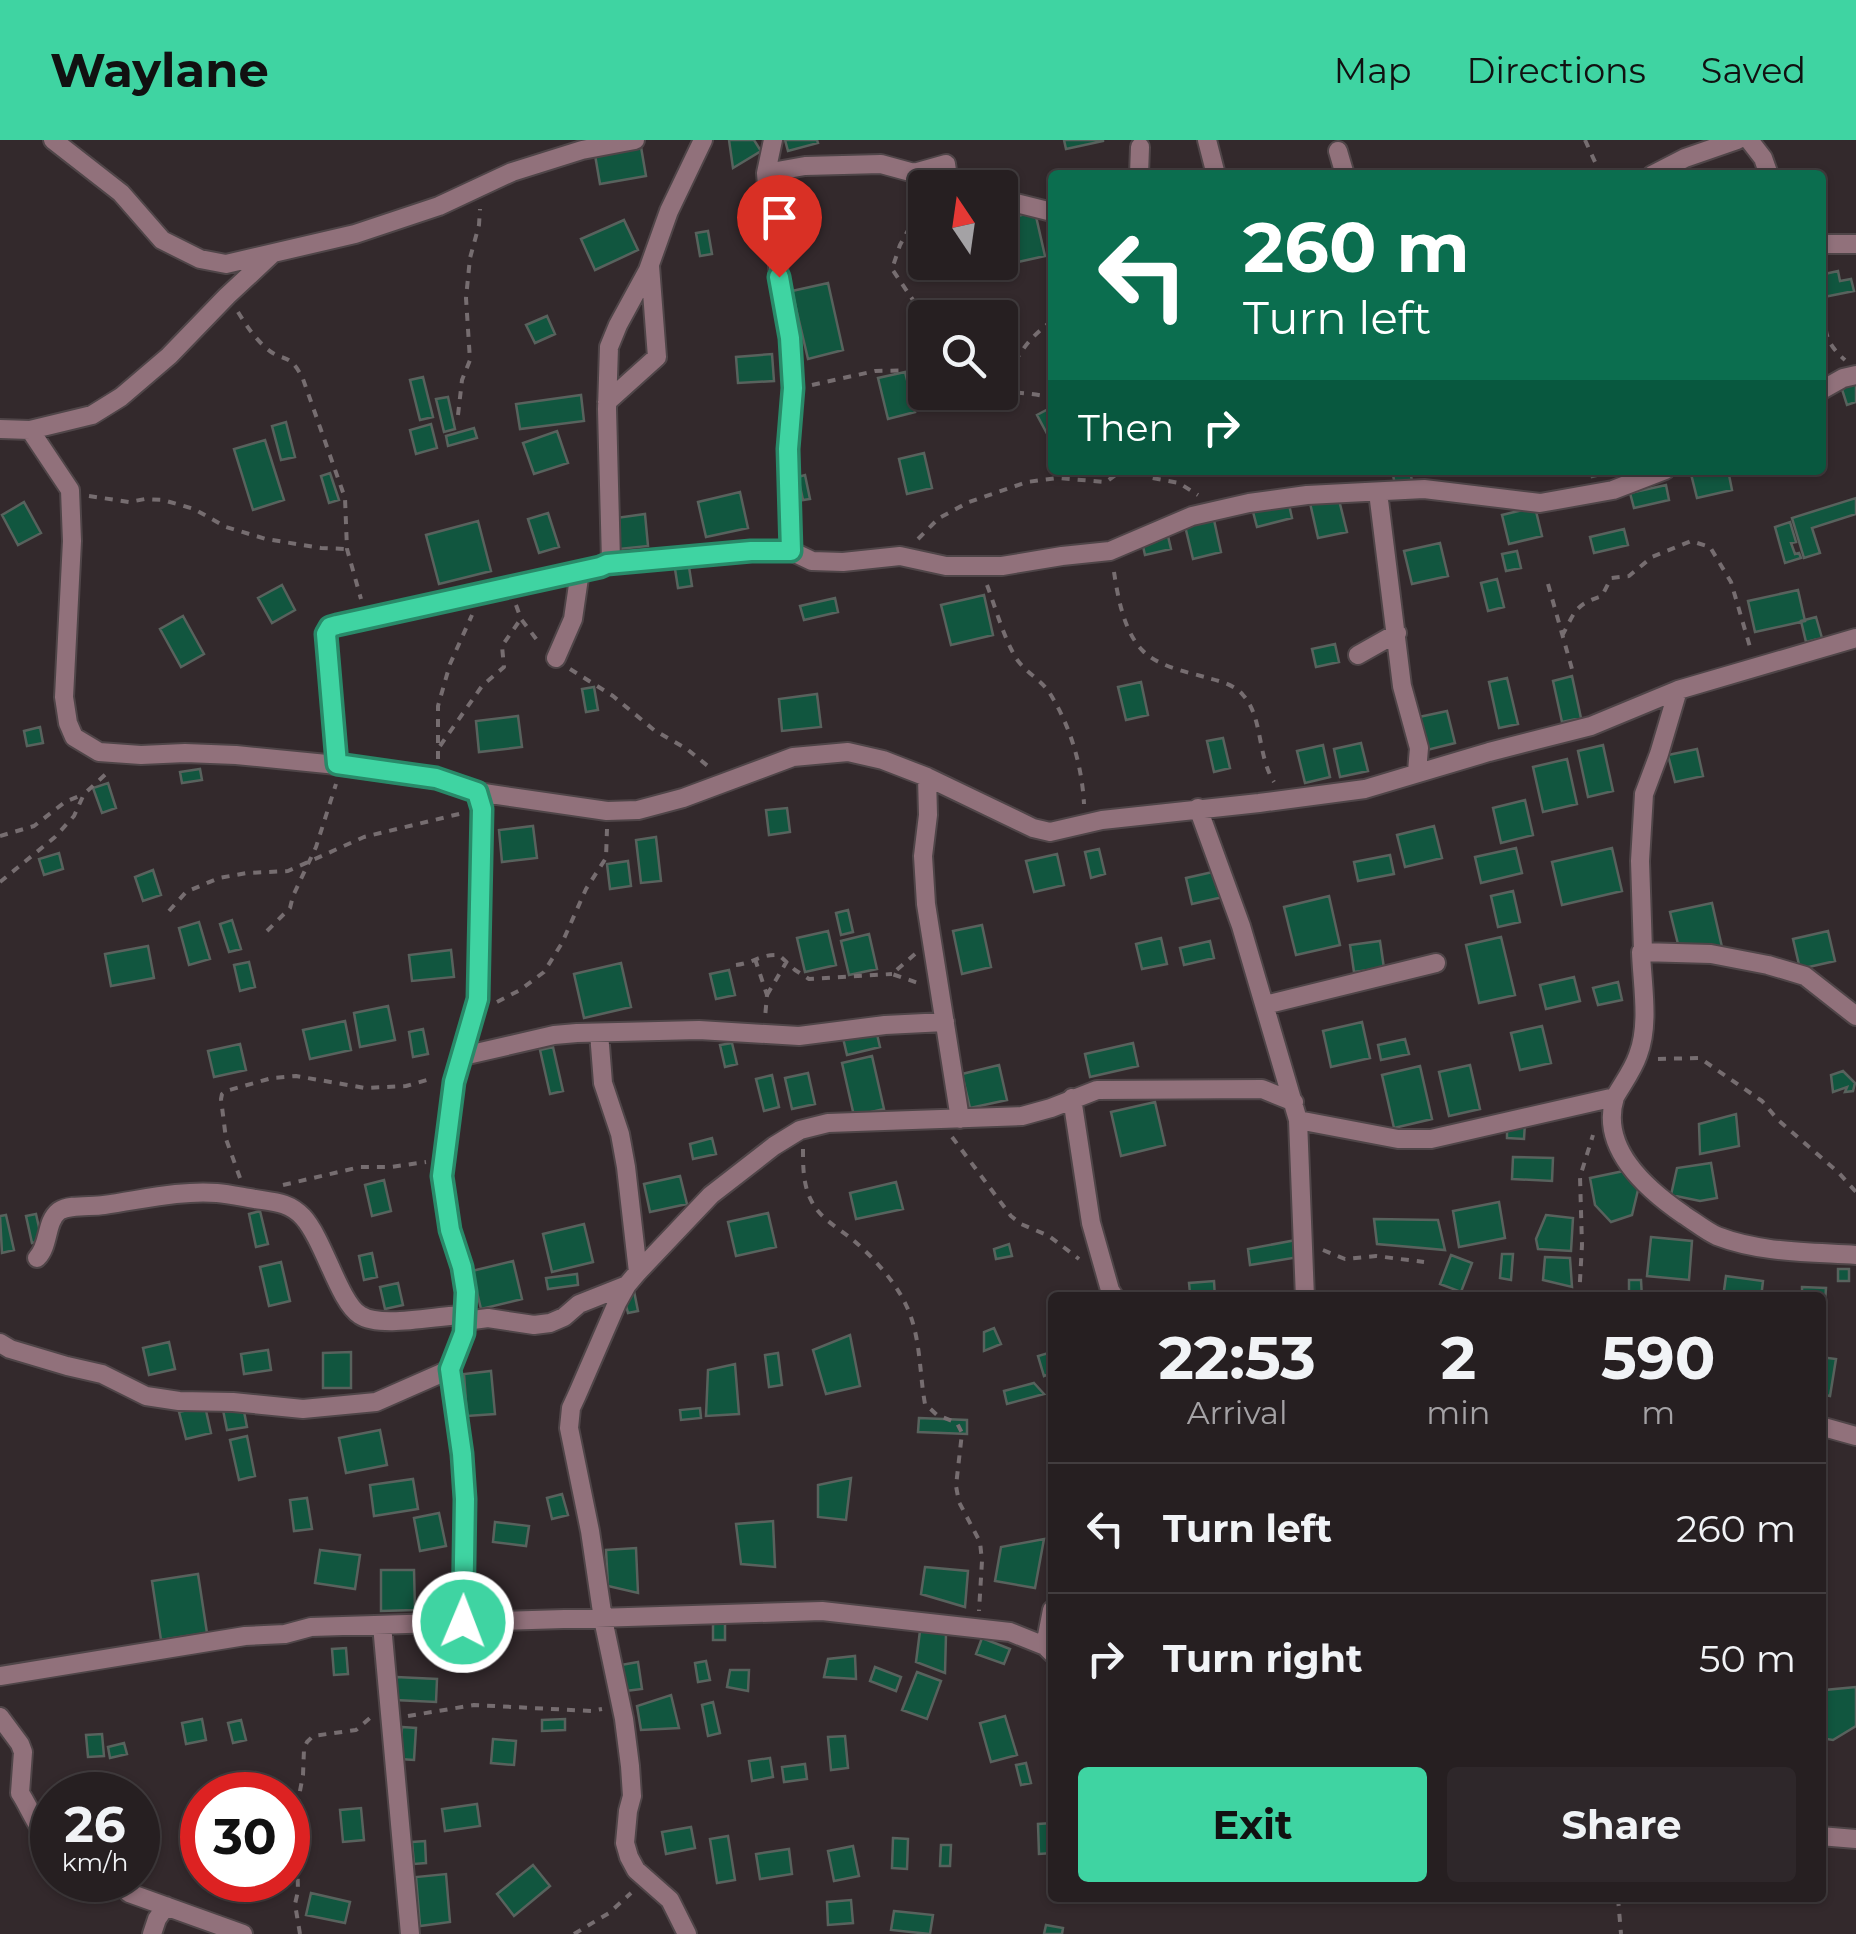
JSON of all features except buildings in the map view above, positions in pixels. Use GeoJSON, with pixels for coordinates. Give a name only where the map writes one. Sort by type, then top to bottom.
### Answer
{"type":"FeatureCollection","features":[{"type":"Feature","properties":{"kind":"street"},"geometry":{"type":"LineString","coordinates":[[53,140],[120,194],[162,240],[185,253],[226,264],[356,234],[439,206],[581,145],[635,140]]}},
{"type":"Feature","properties":{"kind":"street"},"geometry":{"type":"LineString","coordinates":[[607,564],[611,561],[609,347],[650,265],[669,211],[703,140]]}},
{"type":"Feature","properties":{"kind":"street"},"geometry":{"type":"LineString","coordinates":[[773,140],[766,174],[770,223],[790,338],[793,388],[788,449],[791,551]]}},
{"type":"Feature","properties":{"kind":"street"},"geometry":{"type":"LineString","coordinates":[[1207,140],[1215,170]]}},
{"type":"Feature","properties":{"kind":"street"},"geometry":{"type":"LineString","coordinates":[[1662,170],[1737,140]]}},
{"type":"Feature","properties":{"kind":"street"},"geometry":{"type":"LineString","coordinates":[[1748,140],[1767,170]]}},
{"type":"Feature","properties":{"kind":"street"},"geometry":{"type":"LineString","coordinates":[[1139,170],[1140,147]]}},
{"type":"Feature","properties":{"kind":"street"},"geometry":{"type":"LineString","coordinates":[[1338,150],[1344,170]]}},
{"type":"Feature","properties":{"kind":"street"},"geometry":{"type":"LineString","coordinates":[[766,174],[805,166],[881,164],[908,171]]}},
{"type":"Feature","properties":{"kind":"street"},"geometry":{"type":"LineString","coordinates":[[925,170],[946,164],[947,170]]}},
{"type":"Feature","properties":{"kind":"street"},"geometry":{"type":"LineString","coordinates":[[1018,204],[1048,211]]}},
{"type":"Feature","properties":{"kind":"street"},"geometry":{"type":"LineString","coordinates":[[1826,244],[1856,244]]}},
{"type":"Feature","properties":{"kind":"street"},"geometry":{"type":"LineString","coordinates":[[0,429],[30,430],[92,414],[121,397],[170,356],[271,254]]}},
{"type":"Feature","properties":{"kind":"street"},"geometry":{"type":"LineString","coordinates":[[607,402],[658,358],[650,265]]}},
{"type":"Feature","properties":{"kind":"street"},"geometry":{"type":"LineString","coordinates":[[1826,388],[1851,368]]}},
{"type":"Feature","properties":{"kind":"street"},"geometry":{"type":"LineString","coordinates":[[30,430],[70,490],[72,541],[64,697],[74,736],[99,752],[236,756],[436,778],[480,801],[638,810],[683,798],[794,757],[848,752],[928,776],[1050,832],[1198,808],[1365,788],[1591,726],[1678,690],[1856,638]]}},
{"type":"Feature","properties":{"kind":"street"},"geometry":{"type":"LineString","coordinates":[[340,765],[326,634],[330,627],[607,564],[791,551],[812,561],[900,556],[946,566],[981,567],[1110,551],[1192,516],[1306,495],[1424,490],[1540,503],[1613,490],[1652,475]]}},
{"type":"Feature","properties":{"kind":"street"},"geometry":{"type":"LineString","coordinates":[[1378,492],[1402,686],[1419,748],[1417,772]]}},
{"type":"Feature","properties":{"kind":"street"},"geometry":{"type":"LineString","coordinates":[[556,658],[572,618],[580,571]]}},
{"type":"Feature","properties":{"kind":"street"},"geometry":{"type":"LineString","coordinates":[[1358,655],[1396,633]]}},
{"type":"Feature","properties":{"kind":"street"},"geometry":{"type":"LineString","coordinates":[[1678,690],[1644,794],[1640,861],[1644,1020],[1640,1051],[1613,1103],[1610,1120],[1617,1146],[1628,1165],[1665,1202],[1714,1235],[1788,1251],[1856,1255]]}},
{"type":"Feature","properties":{"kind":"street"},"geometry":{"type":"LineString","coordinates":[[928,776],[926,904],[960,1120]]}},
{"type":"Feature","properties":{"kind":"street"},"geometry":{"type":"LineString","coordinates":[[463,1622],[465,1499],[450,1369],[464,1333],[466,1292],[450,1230],[442,1176],[460,1062],[475,1014],[479,977],[480,801]]}},
{"type":"Feature","properties":{"kind":"street"},"geometry":{"type":"LineString","coordinates":[[1198,808],[1242,926],[1296,1111],[1305,1292]]}},
{"type":"Feature","properties":{"kind":"street"},"geometry":{"type":"LineString","coordinates":[[1640,952],[1711,954],[1768,964],[1805,976],[1856,1016]]}},
{"type":"Feature","properties":{"kind":"street"},"geometry":{"type":"LineString","coordinates":[[1265,1005],[1436,963]]}},
{"type":"Feature","properties":{"kind":"street"},"geometry":{"type":"LineString","coordinates":[[460,1062],[554,1035],[699,1030],[799,1036],[944,1022]]}},
{"type":"Feature","properties":{"kind":"street"},"geometry":{"type":"LineString","coordinates":[[599,1033],[604,1083],[626,1167],[632,1278]]}},
{"type":"Feature","properties":{"kind":"street"},"geometry":{"type":"LineString","coordinates":[[687,1934],[670,1900],[632,1864],[625,1843],[632,1796],[630,1766],[569,1428],[576,1395],[632,1278],[712,1195],[774,1146],[803,1129],[828,1123],[1022,1116],[1098,1090],[1262,1089],[1296,1111],[1398,1139],[1431,1139],[1613,1103]]}},
{"type":"Feature","properties":{"kind":"street"},"geometry":{"type":"LineString","coordinates":[[1072,1098],[1090,1223],[1111,1292]]}},
{"type":"Feature","properties":{"kind":"street"},"geometry":{"type":"LineString","coordinates":[[36,1258],[42,1254],[57,1212],[65,1208],[218,1192],[286,1203],[300,1213],[320,1242],[352,1308],[362,1317],[376,1320],[443,1315],[534,1326],[564,1317],[579,1304],[632,1278]]}},
{"type":"Feature","properties":{"kind":"street"},"geometry":{"type":"LineString","coordinates":[[0,1343],[102,1374],[146,1396],[303,1409],[376,1402],[450,1369]]}},
{"type":"Feature","properties":{"kind":"street"},"geometry":{"type":"LineString","coordinates":[[1826,1428],[1856,1436]]}},
{"type":"Feature","properties":{"kind":"street"},"geometry":{"type":"LineString","coordinates":[[0,1676],[245,1636],[285,1634],[310,1627],[822,1612],[1010,1632],[1048,1649]]}},
{"type":"Feature","properties":{"kind":"street"},"geometry":{"type":"LineString","coordinates":[[382,1625],[410,1934]]}},
{"type":"Feature","properties":{"kind":"street"},"geometry":{"type":"LineString","coordinates":[[0,1717],[20,1744],[20,1793],[30,1808]]}},
{"type":"Feature","properties":{"kind":"street"},"geometry":{"type":"LineString","coordinates":[[1826,1836],[1856,1838]]}},
{"type":"Feature","properties":{"kind":"street"},"geometry":{"type":"LineString","coordinates":[[155,1902],[243,1934]]}},
{"type":"Feature","properties":{"kind":"street"},"geometry":{"type":"LineString","coordinates":[[152,1934],[166,1906]]}},
{"type":"Feature","properties":{"kind":"path"},"geometry":{"type":"LineString","coordinates":[[1585,140],[1599,170]]}},
{"type":"Feature","properties":{"kind":"path"},"geometry":{"type":"LineString","coordinates":[[458,415],[462,380],[470,360],[466,298],[470,258],[479,225],[481,185]]}},
{"type":"Feature","properties":{"kind":"path"},"geometry":{"type":"LineString","coordinates":[[908,230],[892,269],[913,300]]}},
{"type":"Feature","properties":{"kind":"path"},"geometry":{"type":"LineString","coordinates":[[227,296],[269,351],[296,364],[346,498],[347,550],[367,618]]}},
{"type":"Feature","properties":{"kind":"path"},"geometry":{"type":"LineString","coordinates":[[1018,356],[1024,344],[1048,324]]}},
{"type":"Feature","properties":{"kind":"path"},"geometry":{"type":"LineString","coordinates":[[1826,334],[1831,348],[1851,368]]}},
{"type":"Feature","properties":{"kind":"path"},"geometry":{"type":"LineString","coordinates":[[793,388],[874,370],[908,370]]}},
{"type":"Feature","properties":{"kind":"path"},"geometry":{"type":"LineString","coordinates":[[1018,393],[1048,397]]}},
{"type":"Feature","properties":{"kind":"path"},"geometry":{"type":"LineString","coordinates":[[900,556],[939,518],[969,502],[1026,482],[1056,478],[1106,482],[1115,475]]}},
{"type":"Feature","properties":{"kind":"path"},"geometry":{"type":"LineString","coordinates":[[1147,475],[1179,484],[1219,510]]}},
{"type":"Feature","properties":{"kind":"path"},"geometry":{"type":"LineString","coordinates":[[70,490],[129,502],[163,500],[194,508],[226,527],[266,539],[347,550]]}},
{"type":"Feature","properties":{"kind":"path"},"geometry":{"type":"LineString","coordinates":[[1562,636],[1575,609],[1602,596],[1611,578],[1629,576],[1652,557],[1692,540],[1710,546],[1730,582],[1756,668]]}},
{"type":"Feature","properties":{"kind":"path"},"geometry":{"type":"LineString","coordinates":[[1110,551],[1118,598],[1132,636],[1144,653],[1160,662],[1222,682],[1245,696],[1257,721],[1260,750],[1284,799]]}},
{"type":"Feature","properties":{"kind":"path"},"geometry":{"type":"LineString","coordinates":[[981,567],[1008,644],[1020,664],[1047,689],[1067,724],[1083,778],[1084,824]]}},
{"type":"Feature","properties":{"kind":"path"},"geometry":{"type":"LineString","coordinates":[[1548,584],[1572,669]]}},
{"type":"Feature","properties":{"kind":"path"},"geometry":{"type":"LineString","coordinates":[[510,587],[521,619],[540,646],[727,780]]}},
{"type":"Feature","properties":{"kind":"path"},"geometry":{"type":"LineString","coordinates":[[436,778],[440,746],[438,706],[463,634],[483,593]]}},
{"type":"Feature","properties":{"kind":"path"},"geometry":{"type":"LineString","coordinates":[[440,746],[482,686],[504,667],[502,646],[521,619]]}},
{"type":"Feature","properties":{"kind":"path"},"geometry":{"type":"LineString","coordinates":[[0,836],[34,826],[84,794],[130,754]]}},
{"type":"Feature","properties":{"kind":"path"},"geometry":{"type":"LineString","coordinates":[[267,931],[290,908],[310,862],[340,765]]}},
{"type":"Feature","properties":{"kind":"path"},"geometry":{"type":"LineString","coordinates":[[0,882],[55,837],[74,816],[84,794]]}},
{"type":"Feature","properties":{"kind":"path"},"geometry":{"type":"LineString","coordinates":[[169,911],[186,892],[219,878],[288,871],[364,837],[480,801]]}},
{"type":"Feature","properties":{"kind":"path"},"geometry":{"type":"LineString","coordinates":[[475,1014],[544,972],[606,858],[607,811]]}},
{"type":"Feature","properties":{"kind":"path"},"geometry":{"type":"LineString","coordinates":[[892,974],[932,941]]}},
{"type":"Feature","properties":{"kind":"path"},"geometry":{"type":"LineString","coordinates":[[736,965],[766,954],[780,955],[794,970],[810,978],[892,974],[940,990]]}},
{"type":"Feature","properties":{"kind":"path"},"geometry":{"type":"LineString","coordinates":[[755,960],[767,995],[760,1034]]}},
{"type":"Feature","properties":{"kind":"path"},"geometry":{"type":"LineString","coordinates":[[767,995],[787,962]]}},
{"type":"Feature","properties":{"kind":"path"},"geometry":{"type":"LineString","coordinates":[[1640,1051],[1656,1059],[1704,1061],[1762,1101],[1856,1192]]}},
{"type":"Feature","properties":{"kind":"path"},"geometry":{"type":"LineString","coordinates":[[246,1198],[226,1139],[222,1094],[272,1078],[296,1076],[365,1088],[406,1086],[427,1081],[460,1062]]}},
{"type":"Feature","properties":{"kind":"path"},"geometry":{"type":"LineString","coordinates":[[1579,1292],[1580,1178],[1600,1120],[1613,1103]]}},
{"type":"Feature","properties":{"kind":"path"},"geometry":{"type":"LineString","coordinates":[[941,1120],[1011,1216],[1049,1236],[1084,1263]]}},
{"type":"Feature","properties":{"kind":"path"},"geometry":{"type":"LineString","coordinates":[[803,1129],[803,1176],[812,1204],[854,1241],[894,1285],[916,1334],[925,1404],[957,1423],[962,1433],[956,1486],[980,1542],[978,1629]]}},
{"type":"Feature","properties":{"kind":"path"},"geometry":{"type":"LineString","coordinates":[[283,1186],[360,1167],[443,1162]]}},
{"type":"Feature","properties":{"kind":"path"},"geometry":{"type":"LineString","coordinates":[[1303,1249],[1323,1250],[1345,1259],[1376,1256],[1424,1262]]}},
{"type":"Feature","properties":{"kind":"path"},"geometry":{"type":"LineString","coordinates":[[300,1934],[296,1904],[296,1812],[304,1749],[313,1736],[356,1730],[387,1694]]}},
{"type":"Feature","properties":{"kind":"path"},"geometry":{"type":"LineString","coordinates":[[390,1719],[474,1704],[590,1711],[621,1706]]}},
{"type":"Feature","properties":{"kind":"path"},"geometry":{"type":"LineString","coordinates":[[574,1934],[609,1913],[646,1880]]}},
{"type":"Feature","properties":{"kind":"path"},"geometry":{"type":"LineString","coordinates":[[1618,1902],[1621,1934]]}},
{"type":"Feature","properties":{"kind":"route"},"geometry":{"type":"LineString","coordinates":[[463,1622],[465,1499],[450,1369],[464,1333],[466,1292],[450,1230],[442,1176],[454,1082],[478,999],[482,809],[477,792],[436,778],[337,764],[326,634],[337,625],[607,564],[791,551],[788,449],[793,388],[790,338],[779,277]]}}]}
